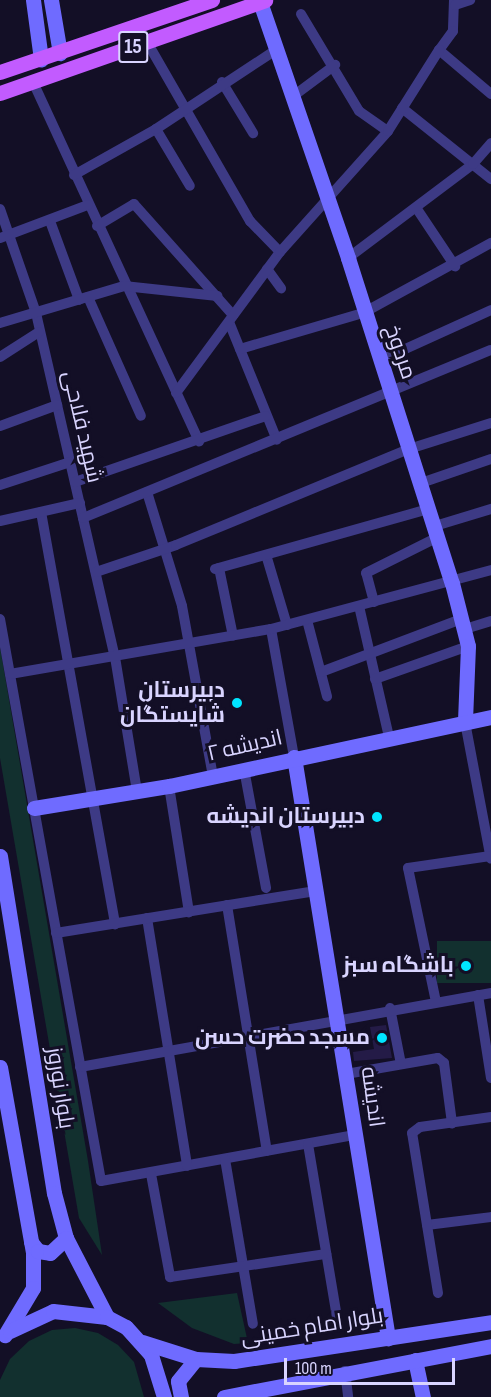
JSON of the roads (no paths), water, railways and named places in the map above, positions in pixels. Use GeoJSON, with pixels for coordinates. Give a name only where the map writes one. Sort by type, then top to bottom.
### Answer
{"type":"FeatureCollection","features":[{"type":"Feature","properties":{"kind":"main road","name":"15"},"geometry":{"type":"LineString","coordinates":[[0,72],[212,0]]}},
{"type":"Feature","properties":{"kind":"main road","name":"15"},"geometry":{"type":"LineString","coordinates":[[0,93],[262,1]]}},
{"type":"Feature","properties":{"kind":"street"},"geometry":{"type":"LineString","coordinates":[[33,0],[41,59]]}},
{"type":"Feature","properties":{"kind":"street"},"geometry":{"type":"LineString","coordinates":[[51,0],[60,52]]}},
{"type":"Feature","properties":{"kind":"street"},"geometry":{"type":"LineString","coordinates":[[176,393],[280,252],[388,130],[453,31],[455,3],[470,0]]}},
{"type":"Feature","properties":{"kind":"street","name":"مردوخ"},"geometry":{"type":"LineString","coordinates":[[262,1],[276,50],[348,258],[363,313],[381,360],[452,583],[468,646],[465,722]]}},
{"type":"Feature","properties":{"kind":"street"},"geometry":{"type":"LineString","coordinates":[[301,14],[335,65],[359,111],[388,130]]}},
{"type":"Feature","properties":{"kind":"street"},"geometry":{"type":"LineString","coordinates":[[147,42],[188,108],[250,221],[280,252]]}},
{"type":"Feature","properties":{"kind":"street"},"geometry":{"type":"LineString","coordinates":[[74,176],[156,129],[222,82],[276,50]]}},
{"type":"Feature","properties":{"kind":"street"},"geometry":{"type":"LineString","coordinates":[[439,50],[489,90]]}},
{"type":"Feature","properties":{"kind":"street"},"geometry":{"type":"LineString","coordinates":[[292,97],[335,65]]}},
{"type":"Feature","properties":{"kind":"street"},"geometry":{"type":"LineString","coordinates":[[33,82],[124,286],[199,441]]}},
{"type":"Feature","properties":{"kind":"street"},"geometry":{"type":"LineString","coordinates":[[222,82],[254,133]]}},
{"type":"Feature","properties":{"kind":"street"},"geometry":{"type":"LineString","coordinates":[[402,108],[491,179]]}},
{"type":"Feature","properties":{"kind":"street"},"geometry":{"type":"LineString","coordinates":[[156,129],[190,186]]}},
{"type":"Feature","properties":{"kind":"street"},"geometry":{"type":"LineString","coordinates":[[348,258],[417,209],[473,164],[491,142]]}},
{"type":"Feature","properties":{"kind":"street"},"geometry":{"type":"LineString","coordinates":[[97,226],[134,204],[217,296],[231,319],[240,349],[277,440]]}},
{"type":"Feature","properties":{"kind":"street"},"geometry":{"type":"LineString","coordinates":[[4,236],[50,221],[88,205]]}},
{"type":"Feature","properties":{"kind":"street"},"geometry":{"type":"LineString","coordinates":[[417,209],[455,266]]}},
{"type":"Feature","properties":{"kind":"street","name":"شهید فلاحی"},"geometry":{"type":"LineString","coordinates":[[0,210],[4,236],[36,313],[115,657],[137,791]]}},
{"type":"Feature","properties":{"kind":"street"},"geometry":{"type":"LineString","coordinates":[[50,221],[83,298],[141,416]]}},
{"type":"Feature","properties":{"kind":"street"},"geometry":{"type":"LineString","coordinates":[[240,349],[363,313],[455,266],[491,243]]}},
{"type":"Feature","properties":{"kind":"street"},"geometry":{"type":"LineString","coordinates":[[267,269],[281,288]]}},
{"type":"Feature","properties":{"kind":"street"},"geometry":{"type":"LineString","coordinates":[[0,323],[124,286],[217,296]]}},
{"type":"Feature","properties":{"kind":"street"},"geometry":{"type":"LineString","coordinates":[[381,360],[491,310]]}},
{"type":"Feature","properties":{"kind":"street"},"geometry":{"type":"LineString","coordinates":[[0,357],[39,332]]}},
{"type":"Feature","properties":{"kind":"street"},"geometry":{"type":"LineString","coordinates":[[83,518],[491,350]]}},
{"type":"Feature","properties":{"kind":"street"},"geometry":{"type":"LineString","coordinates":[[0,426],[57,405]]}},
{"type":"Feature","properties":{"kind":"street"},"geometry":{"type":"LineString","coordinates":[[75,482],[266,416]]}},
{"type":"Feature","properties":{"kind":"street"},"geometry":{"type":"LineString","coordinates":[[96,572],[165,549],[410,449],[491,423]]}},
{"type":"Feature","properties":{"kind":"street"},"geometry":{"type":"LineString","coordinates":[[421,483],[491,459]]}},
{"type":"Feature","properties":{"kind":"street"},"geometry":{"type":"LineString","coordinates":[[0,485],[70,462]]}},
{"type":"Feature","properties":{"kind":"street"},"geometry":{"type":"LineString","coordinates":[[147,492],[190,643],[213,776]]}},
{"type":"Feature","properties":{"kind":"street"},"geometry":{"type":"LineString","coordinates":[[0,521],[80,503]]}},
{"type":"Feature","properties":{"kind":"street"},"geometry":{"type":"LineString","coordinates":[[233,636],[217,569],[267,558],[429,509]]}},
{"type":"Feature","properties":{"kind":"street"},"geometry":{"type":"LineString","coordinates":[[374,602],[366,573],[436,532],[491,509]]}},
{"type":"Feature","properties":{"kind":"street"},"geometry":{"type":"LineString","coordinates":[[41,512],[95,799],[115,924]]}},
{"type":"Feature","properties":{"kind":"street"},"geometry":{"type":"LineString","coordinates":[[267,558],[287,625]]}},
{"type":"Feature","properties":{"kind":"street"},"geometry":{"type":"LineString","coordinates":[[10,674],[271,629],[452,583],[491,570]]}},
{"type":"Feature","properties":{"kind":"street"},"geometry":{"type":"LineString","coordinates":[[359,606],[389,737]]}},
{"type":"Feature","properties":{"kind":"street"},"geometry":{"type":"LineString","coordinates":[[0,619],[101,1181],[151,1174],[355,1135]]}},
{"type":"Feature","properties":{"kind":"street"},"geometry":{"type":"LineString","coordinates":[[307,620],[327,696]]}},
{"type":"Feature","properties":{"kind":"street"},"geometry":{"type":"LineString","coordinates":[[321,672],[370,652],[463,624],[491,621]]}},
{"type":"Feature","properties":{"kind":"street"},"geometry":{"type":"LineString","coordinates":[[271,629],[294,757]]}},
{"type":"Feature","properties":{"kind":"street"},"geometry":{"type":"LineString","coordinates":[[375,679],[468,646]]}},
{"type":"Feature","properties":{"kind":"street","name":"اندیشه ۲"},"geometry":{"type":"LineString","coordinates":[[34,808],[168,786],[294,757],[491,717]]}},
{"type":"Feature","properties":{"kind":"street"},"geometry":{"type":"LineString","coordinates":[[436,1002],[408,868],[491,857],[465,722]]}},
{"type":"Feature","properties":{"kind":"street","name":"اندیشه"},"geometry":{"type":"LineString","coordinates":[[294,757],[338,1019],[387,1338]]}},
{"type":"Feature","properties":{"kind":"street"},"geometry":{"type":"LineString","coordinates":[[244,769],[266,888]]}},
{"type":"Feature","properties":{"kind":"street"},"geometry":{"type":"LineString","coordinates":[[168,786],[189,912]]}},
{"type":"Feature","properties":{"kind":"street","name":"بلوار نوروز"},"geometry":{"type":"LineString","coordinates":[[0,856],[54,1193],[66,1238],[107,1317]]}},
{"type":"Feature","properties":{"kind":"street"},"geometry":{"type":"LineString","coordinates":[[56,933],[316,891]]}},
{"type":"Feature","properties":{"kind":"street"},"geometry":{"type":"LineString","coordinates":[[227,905],[267,1151]]}},
{"type":"Feature","properties":{"kind":"street"},"geometry":{"type":"LineString","coordinates":[[147,918],[187,1166]]}},
{"type":"Feature","properties":{"kind":"street"},"geometry":{"type":"LineString","coordinates":[[80,1067],[170,1053],[390,1008],[491,993]]}},
{"type":"Feature","properties":{"kind":"street"},"geometry":{"type":"LineString","coordinates":[[478,995],[491,1078]]}},
{"type":"Feature","properties":{"kind":"street"},"geometry":{"type":"LineString","coordinates":[[390,1008],[401,1064]]}},
{"type":"Feature","properties":{"kind":"street"},"geometry":{"type":"LineString","coordinates":[[346,1074],[430,1058],[444,1063],[452,1123]]}},
{"type":"Feature","properties":{"kind":"street"},"geometry":{"type":"LineString","coordinates":[[0,1067],[31,1242],[33,1288],[2,1336]]}},
{"type":"Feature","properties":{"kind":"street"},"geometry":{"type":"LineString","coordinates":[[438,1293],[415,1129],[491,1117]]}},
{"type":"Feature","properties":{"kind":"street"},"geometry":{"type":"LineString","coordinates":[[308,1144],[338,1323]]}},
{"type":"Feature","properties":{"kind":"street"},"geometry":{"type":"LineString","coordinates":[[225,1159],[253,1324]]}},
{"type":"Feature","properties":{"kind":"street"},"geometry":{"type":"LineString","coordinates":[[151,1174],[170,1277],[326,1254]]}},
{"type":"Feature","properties":{"kind":"street"},"geometry":{"type":"LineString","coordinates":[[427,1225],[491,1217]]}},
{"type":"Feature","properties":{"kind":"street"},"geometry":{"type":"LineString","coordinates":[[31,1242],[38,1251],[50,1253],[66,1238]]}},
{"type":"Feature","properties":{"kind":"street"},"geometry":{"type":"LineString","coordinates":[[2,1336],[53,1311],[107,1317],[141,1342],[158,1369],[164,1397]]}},
{"type":"Feature","properties":{"kind":"street","name":"بلوار امام خمینی"},"geometry":{"type":"LineString","coordinates":[[141,1342],[196,1359],[234,1361],[491,1322]]}},
{"type":"Feature","properties":{"kind":"street"},"geometry":{"type":"LineString","coordinates":[[224,1397],[345,1371],[491,1346]]}},
{"type":"Feature","properties":{"kind":"street"},"geometry":{"type":"LineString","coordinates":[[181,1397],[178,1381],[196,1359]]}},
{"type":"Feature","properties":{"kind":"street"},"geometry":{"type":"LineString","coordinates":[[415,1360],[423,1397]]}},
{"type":"Feature","properties":{"kind":"street"},"geometry":{"type":"LineString","coordinates":[[345,1371],[348,1397]]}},
{"type":"Feature","properties":{"kind":"place","name":"دبیرستان شایستگان"},"geometry":{"type":"Point","coordinates":[237,703]}},
{"type":"Feature","properties":{"kind":"place","name":"دبیرستان اندیشه"},"geometry":{"type":"Point","coordinates":[377,817]}},
{"type":"Feature","properties":{"kind":"place","name":"باشگاه سبز"},"geometry":{"type":"Point","coordinates":[466,966]}},
{"type":"Feature","properties":{"kind":"place","name":"مسجد حضرت حسن"},"geometry":{"type":"Point","coordinates":[382,1038]}}]}
